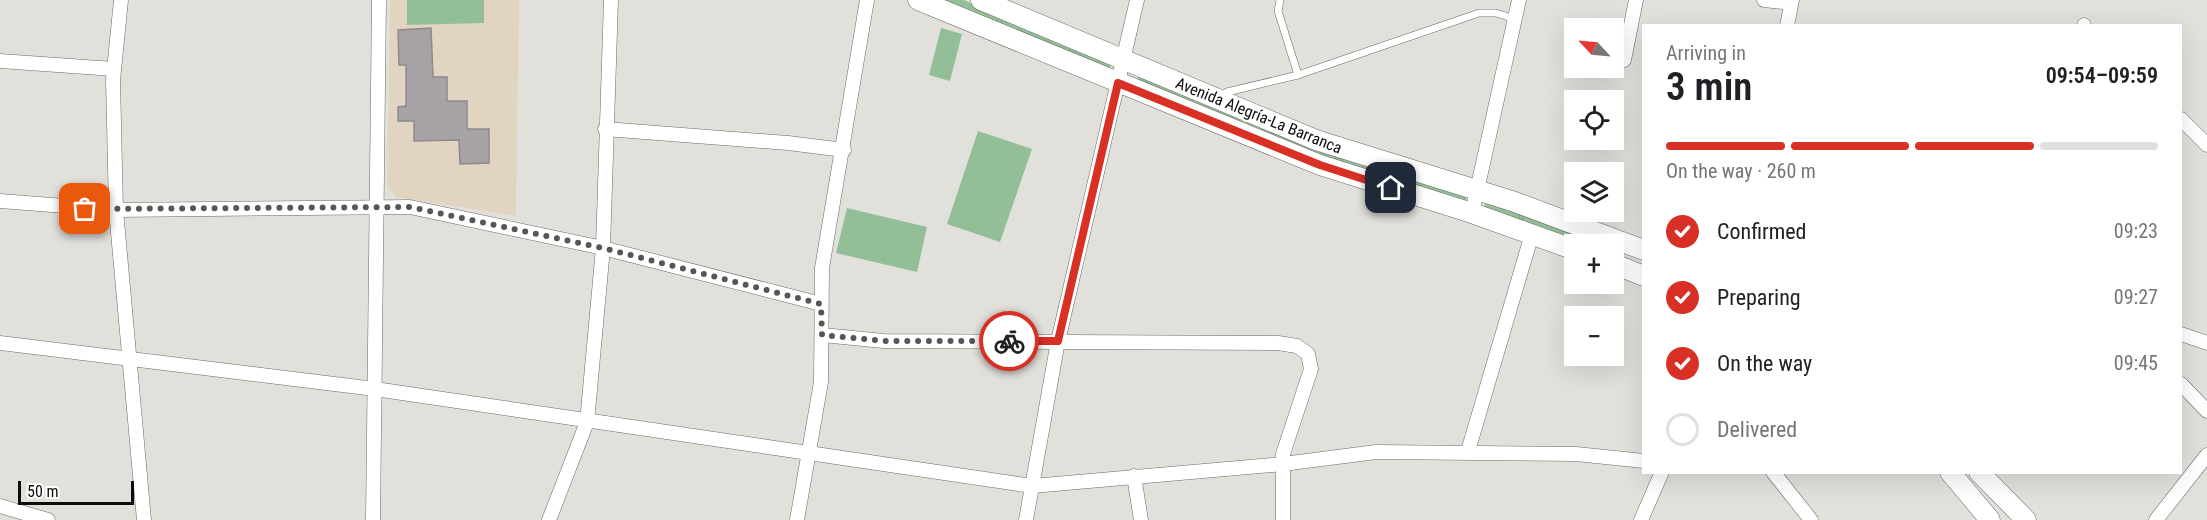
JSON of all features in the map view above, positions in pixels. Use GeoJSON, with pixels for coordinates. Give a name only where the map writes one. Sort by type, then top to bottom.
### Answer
{"type":"FeatureCollection","features":[{"type":"Feature","properties":{"kind":"main road","name":"Avenida Alegría-La Barranca"},"geometry":{"type":"LineString","coordinates":[[918,0],[1320,165],[1472,213],[1564,246]]}},
{"type":"Feature","properties":{"kind":"main road","name":"Avenida Alegría-La Barranca"},"geometry":{"type":"LineString","coordinates":[[981,0],[1219,100],[1343,149],[1477,190],[1642,249]]}},
{"type":"Feature","properties":{"kind":"main road"},"geometry":{"type":"LineString","coordinates":[[1624,268],[1642,275]]}},
{"type":"Feature","properties":{"kind":"main road"},"geometry":{"type":"LineString","coordinates":[[1952,474],[1990,520]]}},
{"type":"Feature","properties":{"kind":"main road"},"geometry":{"type":"LineString","coordinates":[[1981,474],[2026,520]]}},
{"type":"Feature","properties":{"kind":"street"},"geometry":{"type":"LineString","coordinates":[[121,0],[114,69],[113,114],[117,210],[128,358],[144,520]]}},
{"type":"Feature","properties":{"kind":"street"},"geometry":{"type":"LineString","coordinates":[[373,520],[379,0]]}},
{"type":"Feature","properties":{"kind":"street"},"geometry":{"type":"LineString","coordinates":[[549,520],[587,422],[603,248],[605,129],[611,0]]}},
{"type":"Feature","properties":{"kind":"street"},"geometry":{"type":"LineString","coordinates":[[797,520],[821,382],[822,268],[844,150],[867,0]]}},
{"type":"Feature","properties":{"kind":"street"},"geometry":{"type":"LineString","coordinates":[[1026,520],[1058,341],[1137,0]]}},
{"type":"Feature","properties":{"kind":"street"},"geometry":{"type":"LineString","coordinates":[[1472,213],[1519,0]]}},
{"type":"Feature","properties":{"kind":"street"},"geometry":{"type":"LineString","coordinates":[[1624,60],[1636,0]]}},
{"type":"Feature","properties":{"kind":"street"},"geometry":{"type":"LineString","coordinates":[[1764,0],[1791,2],[1787,24]]}},
{"type":"Feature","properties":{"kind":"street"},"geometry":{"type":"LineString","coordinates":[[0,61],[114,69]]}},
{"type":"Feature","properties":{"kind":"street"},"geometry":{"type":"LineString","coordinates":[[2182,120],[2207,145]]}},
{"type":"Feature","properties":{"kind":"street"},"geometry":{"type":"LineString","coordinates":[[605,129],[788,143],[844,150]]}},
{"type":"Feature","properties":{"kind":"street"},"geometry":{"type":"LineString","coordinates":[[0,201],[117,210],[376,206],[432,211],[603,248],[821,304]]}},
{"type":"Feature","properties":{"kind":"street"},"geometry":{"type":"LineString","coordinates":[[1468,451],[1532,234]]}},
{"type":"Feature","properties":{"kind":"street"},"geometry":{"type":"LineString","coordinates":[[2182,334],[2207,343]]}},
{"type":"Feature","properties":{"kind":"street"},"geometry":{"type":"LineString","coordinates":[[822,335],[884,341],[1278,343],[1297,346],[1308,354],[1311,369],[1285,442],[1283,520]]}},
{"type":"Feature","properties":{"kind":"street"},"geometry":{"type":"LineString","coordinates":[[0,343],[375,389],[1032,486],[1283,464],[1376,452],[1576,453],[1642,461]]}},
{"type":"Feature","properties":{"kind":"street"},"geometry":{"type":"LineString","coordinates":[[2182,385],[2207,411]]}},
{"type":"Feature","properties":{"kind":"street"},"geometry":{"type":"LineString","coordinates":[[2156,520],[2207,455]]}},
{"type":"Feature","properties":{"kind":"street"},"geometry":{"type":"LineString","coordinates":[[1641,520],[1661,474]]}},
{"type":"Feature","properties":{"kind":"street"},"geometry":{"type":"LineString","coordinates":[[1775,474],[1811,520]]}},
{"type":"Feature","properties":{"kind":"street"},"geometry":{"type":"LineString","coordinates":[[1134,476],[1141,520]]}},
{"type":"Feature","properties":{"kind":"street"},"geometry":{"type":"LineString","coordinates":[[0,506],[48,520]]}},
{"type":"Feature","properties":{"kind":"lane"},"geometry":{"type":"LineString","coordinates":[[1280,0],[1278,11],[1298,75]]}},
{"type":"Feature","properties":{"kind":"lane"},"geometry":{"type":"LineString","coordinates":[[1219,100],[1227,92],[1298,75],[1479,13],[1496,13],[1515,20]]}},
{"type":"Feature","properties":{"kind":"shaded area"},"geometry":{"type":"Polygon","coordinates":[[[390,0],[519,0],[516,216],[396,197],[387,185],[390,0]]]}},
{"type":"Feature","properties":{"kind":"green space"},"geometry":{"type":"Polygon","coordinates":[[[407,0],[484,0],[484,23],[407,25],[407,0]]]}},
{"type":"Feature","properties":{"kind":"green space"},"geometry":{"type":"Polygon","coordinates":[[[941,0],[964,0],[1111,63],[1109,70],[941,0]]]}},
{"type":"Feature","properties":{"kind":"green space"},"geometry":{"type":"Polygon","coordinates":[[[941,28],[962,34],[950,81],[929,75],[941,28]]]}},
{"type":"Feature","properties":{"kind":"green space"},"geometry":{"type":"Polygon","coordinates":[[[1139,76],[1467,195],[1465,205],[1383,179],[1135,84],[1139,76]]]}},
{"type":"Feature","properties":{"kind":"green space"},"geometry":{"type":"Polygon","coordinates":[[[978,131],[1032,149],[1000,242],[947,224],[978,131]]]}},
{"type":"Feature","properties":{"kind":"green space"},"geometry":{"type":"Polygon","coordinates":[[[1486,202],[1579,234],[1564,234],[1564,237],[1483,210],[1486,202]]]}},
{"type":"Feature","properties":{"kind":"green space"},"geometry":{"type":"Polygon","coordinates":[[[847,208],[927,227],[917,272],[836,253],[847,208]]]}},
{"type":"Feature","properties":{"kind":"building"},"geometry":{"type":"Polygon","coordinates":[[[431,28],[433,77],[447,77],[447,101],[467,101],[467,129],[489,129],[489,163],[460,164],[459,140],[414,141],[414,121],[398,121],[398,107],[406,106],[406,65],[399,65],[398,30],[431,28]]]}},
{"type":"Feature","properties":{"kind":"way so far"},"geometry":{"type":"LineString","coordinates":[[85,209],[410,207],[603,248],[821,304],[822,335],[884,341],[1009,341]]}},
{"type":"Feature","properties":{"kind":"route"},"geometry":{"type":"LineString","coordinates":[[1009,341],[1058,341],[1118,83],[1320,165],[1391,188]]}}]}
